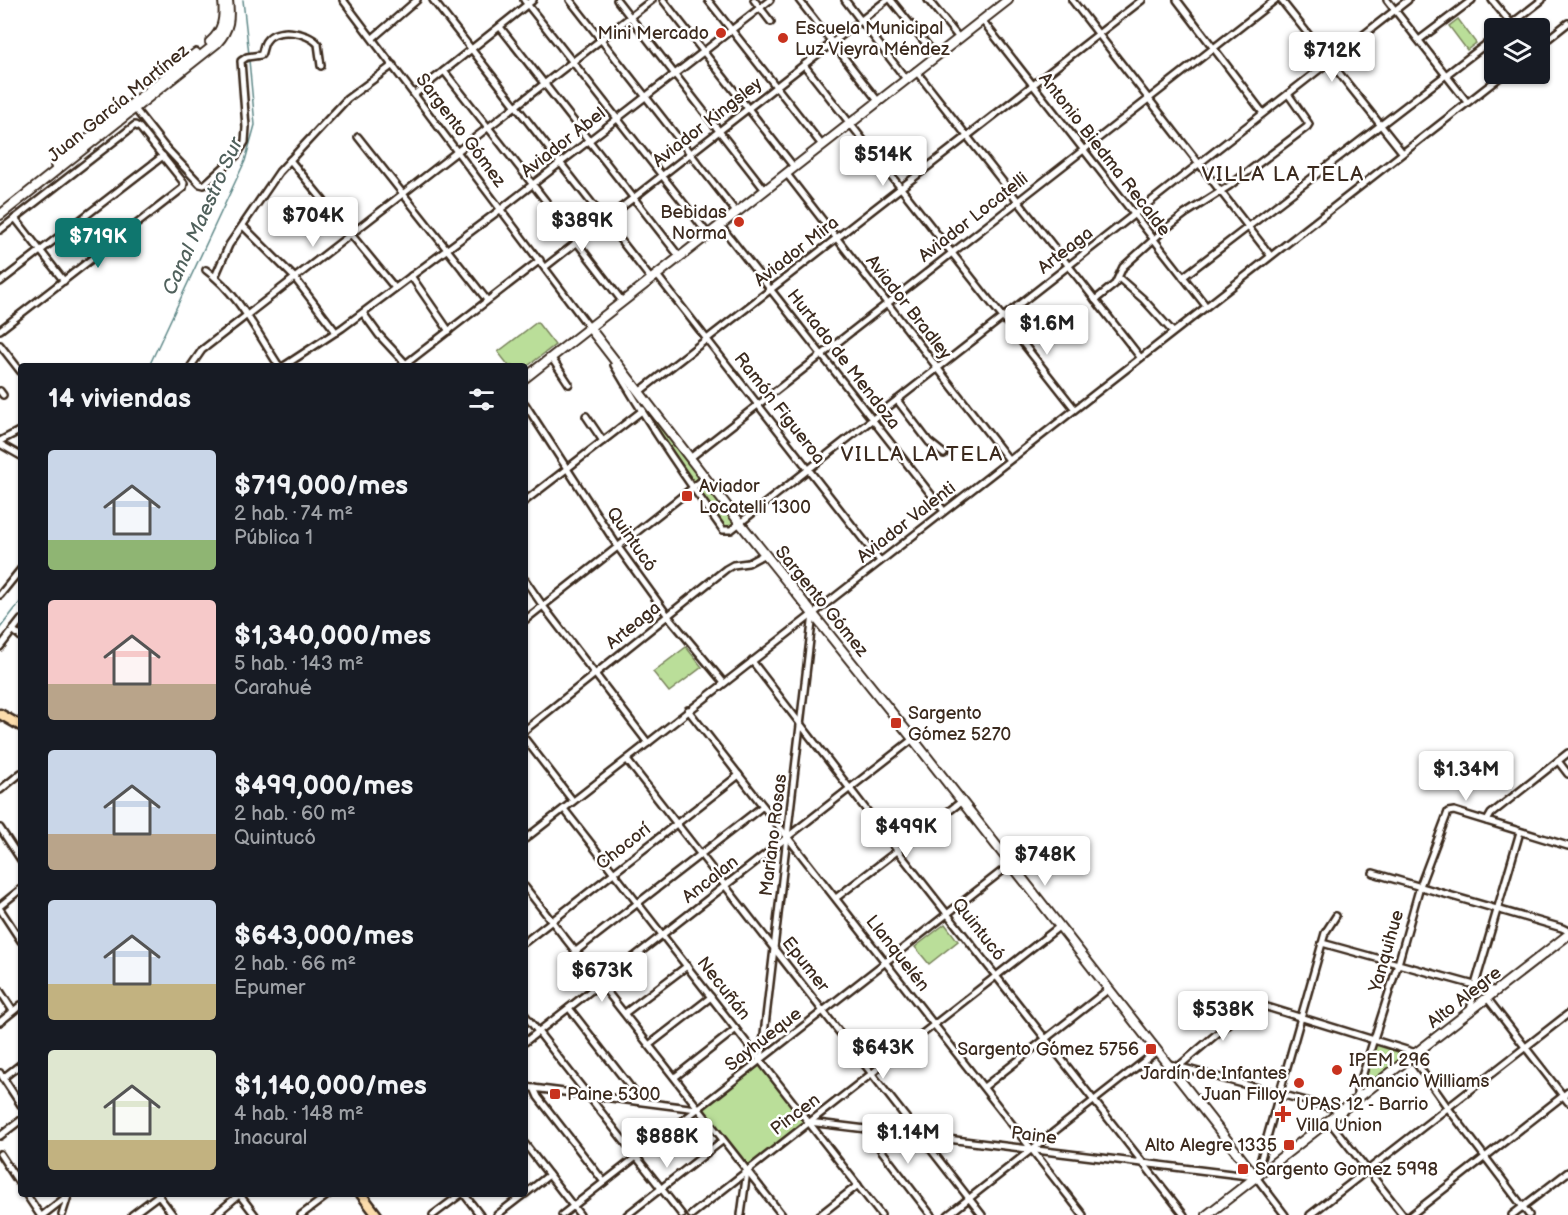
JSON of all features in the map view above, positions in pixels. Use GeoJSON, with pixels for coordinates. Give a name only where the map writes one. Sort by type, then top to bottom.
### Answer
{"type":"FeatureCollection","features":[{"type":"Feature","properties":{"kind":"main road","name":"Juan García Martínez"},"geometry":{"type":"LineString","coordinates":[[0,209],[213,40],[223,24],[223,0]]}},
{"type":"Feature","properties":{"kind":"main road","name":"Juan García Martínez"},"geometry":{"type":"LineString","coordinates":[[0,215],[135,110],[223,37],[229,26],[228,0]]}},
{"type":"Feature","properties":{"kind":"main road"},"geometry":{"type":"LineString","coordinates":[[528,376],[1008,0]]}},
{"type":"Feature","properties":{"kind":"main road","name":"Sargento Gómez"},"geometry":{"type":"LineString","coordinates":[[589,327],[740,523],[962,801],[1256,1178]]}},
{"type":"Feature","properties":{"kind":"main road"},"geometry":{"type":"LineString","coordinates":[[0,714],[18,724]]}},
{"type":"Feature","properties":{"kind":"main road","name":"Alto Alegre"},"geometry":{"type":"LineString","coordinates":[[1207,1215],[1568,935]]}},
{"type":"Feature","properties":{"kind":"main road"},"geometry":{"type":"LineString","coordinates":[[363,1197],[377,1215]]}},
{"type":"Feature","properties":{"kind":"street","name":"Sargento Gómez"},"geometry":{"type":"LineString","coordinates":[[343,0],[589,327]]}},
{"type":"Feature","properties":{"kind":"street"},"geometry":{"type":"LineString","coordinates":[[373,38],[417,0]]}},
{"type":"Feature","properties":{"kind":"street","name":"Ramón Figueroa"},"geometry":{"type":"LineString","coordinates":[[433,0],[605,220],[707,339],[880,561]]}},
{"type":"Feature","properties":{"kind":"street"},"geometry":{"type":"LineString","coordinates":[[415,94],[500,27],[526,2],[533,0]]}},
{"type":"Feature","properties":{"kind":"street"},"geometry":{"type":"LineString","coordinates":[[570,0],[736,212]]}},
{"type":"Feature","properties":{"kind":"street"},"geometry":{"type":"LineString","coordinates":[[617,0],[765,189]]}},
{"type":"Feature","properties":{"kind":"street"},"geometry":{"type":"LineString","coordinates":[[193,363],[202,350],[652,0]]}},
{"type":"Feature","properties":{"kind":"street"},"geometry":{"type":"LineString","coordinates":[[663,0],[794,167]]}},
{"type":"Feature","properties":{"kind":"street"},"geometry":{"type":"LineString","coordinates":[[708,0],[822,145]]}},
{"type":"Feature","properties":{"kind":"street"},"geometry":{"type":"LineString","coordinates":[[753,0],[771,22]]}},
{"type":"Feature","properties":{"kind":"street","name":"Aviador Abel"},"geometry":{"type":"LineString","coordinates":[[289,363],[363,313],[501,209],[770,0]]}},
{"type":"Feature","properties":{"kind":"street"},"geometry":{"type":"LineString","coordinates":[[799,0],[878,101]]}},
{"type":"Feature","properties":{"kind":"street"},"geometry":{"type":"LineString","coordinates":[[845,0],[906,79]]}},
{"type":"Feature","properties":{"kind":"street"},"geometry":{"type":"LineString","coordinates":[[889,0],[936,56]]}},
{"type":"Feature","properties":{"kind":"street","name":"Aviador Kingsley"},"geometry":{"type":"LineString","coordinates":[[545,267],[889,0]]}},
{"type":"Feature","properties":{"kind":"street"},"geometry":{"type":"LineString","coordinates":[[928,0],[959,38]]}},
{"type":"Feature","properties":{"kind":"street"},"geometry":{"type":"LineString","coordinates":[[1071,0],[1270,255]]}},
{"type":"Feature","properties":{"kind":"street","name":"Aviador Mira"},"geometry":{"type":"LineString","coordinates":[[639,392],[1142,0]]}},
{"type":"Feature","properties":{"kind":"street"},"geometry":{"type":"LineString","coordinates":[[1177,0],[1263,113]]}},
{"type":"Feature","properties":{"kind":"street","name":"Aviador Locatelli"},"geometry":{"type":"LineString","coordinates":[[690,458],[1275,0]]}},
{"type":"Feature","properties":{"kind":"street"},"geometry":{"type":"LineString","coordinates":[[1281,0],[1402,152]]}},
{"type":"Feature","properties":{"kind":"street"},"geometry":{"type":"LineString","coordinates":[[1387,0],[1467,102]]}},
{"type":"Feature","properties":{"kind":"street","name":"Arteaga"},"geometry":{"type":"LineString","coordinates":[[740,523],[1408,0]]}},
{"type":"Feature","properties":{"kind":"street"},"geometry":{"type":"LineString","coordinates":[[1419,40],[1472,0]]}},
{"type":"Feature","properties":{"kind":"street"},"geometry":{"type":"LineString","coordinates":[[1492,0],[1507,18]]}},
{"type":"Feature","properties":{"kind":"street"},"geometry":{"type":"LineString","coordinates":[[1522,18],[1542,0]]}},
{"type":"Feature","properties":{"kind":"street"},"geometry":{"type":"LineString","coordinates":[[526,2],[708,234]]}},
{"type":"Feature","properties":{"kind":"street","name":"Antonio Biedma Recalde"},"geometry":{"type":"LineString","coordinates":[[982,20],[1206,306]]}},
{"type":"Feature","properties":{"kind":"street"},"geometry":{"type":"LineString","coordinates":[[1550,37],[1568,23]]}},
{"type":"Feature","properties":{"kind":"street"},"geometry":{"type":"LineString","coordinates":[[500,27],[679,256]]}},
{"type":"Feature","properties":{"kind":"street"},"geometry":{"type":"LineString","coordinates":[[135,110],[165,147],[200,184],[204,185],[237,155],[244,142],[246,127],[241,61],[261,55],[265,43],[272,36],[296,33],[309,36],[318,44],[321,66]]}},
{"type":"Feature","properties":{"kind":"street"},"geometry":{"type":"LineString","coordinates":[[1183,277],[1484,46]]}},
{"type":"Feature","properties":{"kind":"street"},"geometry":{"type":"LineString","coordinates":[[215,277],[229,245],[290,159],[347,99],[393,65]]}},
{"type":"Feature","properties":{"kind":"street"},"geometry":{"type":"LineString","coordinates":[[804,65],[1074,408]]}},
{"type":"Feature","properties":{"kind":"street"},"geometry":{"type":"LineString","coordinates":[[444,71],[548,204]]}},
{"type":"Feature","properties":{"kind":"street"},"geometry":{"type":"LineString","coordinates":[[916,71],[1140,357]]}},
{"type":"Feature","properties":{"kind":"street","name":"Aviador Valenti"},"geometry":{"type":"LineString","coordinates":[[528,837],[1491,84]]}},
{"type":"Feature","properties":{"kind":"street"},"geometry":{"type":"LineString","coordinates":[[1095,300],[1115,284],[1123,267],[1153,240],[1185,214],[1222,191],[1307,127],[1309,124],[1288,94]]}},
{"type":"Feature","properties":{"kind":"street"},"geometry":{"type":"LineString","coordinates":[[0,230],[135,125],[140,128],[183,181],[183,188],[0,330]]}},
{"type":"Feature","properties":{"kind":"street"},"geometry":{"type":"LineString","coordinates":[[358,137],[487,300]]}},
{"type":"Feature","properties":{"kind":"street"},"geometry":{"type":"LineString","coordinates":[[0,282],[163,156]]}},
{"type":"Feature","properties":{"kind":"street"},"geometry":{"type":"LineString","coordinates":[[290,159],[395,288]]}},
{"type":"Feature","properties":{"kind":"street","name":"Aviador Bradley"},"geometry":{"type":"LineString","coordinates":[[786,173],[1010,460]]}},
{"type":"Feature","properties":{"kind":"street"},"geometry":{"type":"LineString","coordinates":[[15,218],[64,281]]}},
{"type":"Feature","properties":{"kind":"street"},"geometry":{"type":"LineString","coordinates":[[562,223],[622,301]]}},
{"type":"Feature","properties":{"kind":"street","name":"Hurtado de Mendoza"},"geometry":{"type":"LineString","coordinates":[[720,225],[944,511]]}},
{"type":"Feature","properties":{"kind":"street"},"geometry":{"type":"LineString","coordinates":[[243,226],[294,278],[336,332]]}},
{"type":"Feature","properties":{"kind":"street"},"geometry":{"type":"LineString","coordinates":[[408,363],[540,260]]}},
{"type":"Feature","properties":{"kind":"street"},"geometry":{"type":"LineString","coordinates":[[206,270],[237,300],[245,316],[277,363]]}},
{"type":"Feature","properties":{"kind":"street"},"geometry":{"type":"LineString","coordinates":[[411,276],[449,332]]}},
{"type":"Feature","properties":{"kind":"street"},"geometry":{"type":"LineString","coordinates":[[1119,278],[1143,299],[1173,332]]}},
{"type":"Feature","properties":{"kind":"street"},"geometry":{"type":"LineString","coordinates":[[363,313],[403,363]]}},
{"type":"Feature","properties":{"kind":"street"},"geometry":{"type":"LineString","coordinates":[[0,345],[18,368]]}},
{"type":"Feature","properties":{"kind":"street"},"geometry":{"type":"LineString","coordinates":[[606,350],[642,411],[724,531],[731,530],[740,523]]}},
{"type":"Feature","properties":{"kind":"street"},"geometry":{"type":"LineString","coordinates":[[552,357],[569,384]]}},
{"type":"Feature","properties":{"kind":"street"},"geometry":{"type":"LineString","coordinates":[[897,400],[929,442],[944,453]]}},
{"type":"Feature","properties":{"kind":"street"},"geometry":{"type":"LineString","coordinates":[[528,499],[649,405]]}},
{"type":"Feature","properties":{"kind":"street","name":"Quintucó"},"geometry":{"type":"LineString","coordinates":[[528,410],[618,548],[669,616],[724,683]]}},
{"type":"Feature","properties":{"kind":"street"},"geometry":{"type":"LineString","coordinates":[[586,416],[603,441]]}},
{"type":"Feature","properties":{"kind":"street"},"geometry":{"type":"LineString","coordinates":[[18,432],[0,442],[18,454]]}},
{"type":"Feature","properties":{"kind":"street"},"geometry":{"type":"LineString","coordinates":[[528,618],[705,478]]}},
{"type":"Feature","properties":{"kind":"street","name":"Arteaga"},"geometry":{"type":"LineString","coordinates":[[528,728],[726,569],[733,565],[748,563],[765,554]]}},
{"type":"Feature","properties":{"kind":"street"},"geometry":{"type":"LineString","coordinates":[[0,596],[4,585],[18,572]]}},
{"type":"Feature","properties":{"kind":"street"},"geometry":{"type":"LineString","coordinates":[[528,584],[648,743]]}},
{"type":"Feature","properties":{"kind":"street","name":"Mariano Rosas"},"geometry":{"type":"LineString","coordinates":[[761,1060],[813,614]]}},
{"type":"Feature","properties":{"kind":"street"},"geometry":{"type":"LineString","coordinates":[[0,647],[18,624]]}},
{"type":"Feature","properties":{"kind":"street"},"geometry":{"type":"LineString","coordinates":[[13,630],[18,634]]}},
{"type":"Feature","properties":{"kind":"street","name":"Quintucó"},"geometry":{"type":"LineString","coordinates":[[752,661],[897,850],[1184,1215]]}},
{"type":"Feature","properties":{"kind":"street","name":"Llanquelén"},"geometry":{"type":"LineString","coordinates":[[688,710],[1080,1214]]}},
{"type":"Feature","properties":{"kind":"street","name":"Ancalan"},"geometry":{"type":"LineString","coordinates":[[528,1040],[913,739]]}},
{"type":"Feature","properties":{"kind":"street"},"geometry":{"type":"LineString","coordinates":[[528,743],[573,801]]}},
{"type":"Feature","properties":{"kind":"street"},"geometry":{"type":"LineString","coordinates":[[1568,753],[1491,814],[1487,821],[1568,846]]}},
{"type":"Feature","properties":{"kind":"street","name":"Epumer"},"geometry":{"type":"LineString","coordinates":[[627,760],[982,1215]]}},
{"type":"Feature","properties":{"kind":"street"},"geometry":{"type":"LineString","coordinates":[[1558,761],[1568,774]]}},
{"type":"Feature","properties":{"kind":"street","name":"Chocorí"},"geometry":{"type":"LineString","coordinates":[[528,940],[739,775]]}},
{"type":"Feature","properties":{"kind":"street"},"geometry":{"type":"LineString","coordinates":[[0,790],[18,777]]}},
{"type":"Feature","properties":{"kind":"street"},"geometry":{"type":"LineString","coordinates":[[836,898],[962,801]]}},
{"type":"Feature","properties":{"kind":"street"},"geometry":{"type":"LineString","coordinates":[[576,951],[763,806]]}},
{"type":"Feature","properties":{"kind":"street","name":"Necuñán"},"geometry":{"type":"LineString","coordinates":[[564,809],[881,1215]]}},
{"type":"Feature","properties":{"kind":"street","name":"Yanquihue"},"geometry":{"type":"LineString","coordinates":[[1357,1099],[1357,1092],[1420,886],[1448,812],[1454,811],[1487,821]]}},
{"type":"Feature","properties":{"kind":"street"},"geometry":{"type":"LineString","coordinates":[[0,828],[18,855]]}},
{"type":"Feature","properties":{"kind":"street"},"geometry":{"type":"LineString","coordinates":[[1470,1011],[1475,985],[1520,832]]}},
{"type":"Feature","properties":{"kind":"street","name":"Sayhueque"},"geometry":{"type":"LineString","coordinates":[[562,1215],[1011,864]]}},
{"type":"Feature","properties":{"kind":"street"},"geometry":{"type":"LineString","coordinates":[[1373,873],[1562,927],[1568,935]]}},
{"type":"Feature","properties":{"kind":"street"},"geometry":{"type":"LineString","coordinates":[[528,891],[782,1215]]}},
{"type":"Feature","properties":{"kind":"street"},"geometry":{"type":"LineString","coordinates":[[18,892],[0,907],[18,936]]}},
{"type":"Feature","properties":{"kind":"street"},"geometry":{"type":"LineString","coordinates":[[1256,1178],[1278,1092],[1322,943],[1328,926],[1336,916]]}},
{"type":"Feature","properties":{"kind":"street","name":"Pincen"},"geometry":{"type":"LineString","coordinates":[[691,1215],[1060,926]]}},
{"type":"Feature","properties":{"kind":"street"},"geometry":{"type":"LineString","coordinates":[[1322,943],[1496,991]]}},
{"type":"Feature","properties":{"kind":"street"},"geometry":{"type":"LineString","coordinates":[[625,1013],[687,966]]}},
{"type":"Feature","properties":{"kind":"street"},"geometry":{"type":"LineString","coordinates":[[984,1088],[1109,989]]}},
{"type":"Feature","properties":{"kind":"street"},"geometry":{"type":"LineString","coordinates":[[0,991],[13,1011]]}},
{"type":"Feature","properties":{"kind":"street"},"geometry":{"type":"LineString","coordinates":[[649,1045],[711,997]]}},
{"type":"Feature","properties":{"kind":"street"},"geometry":{"type":"LineString","coordinates":[[1487,998],[1566,1094],[1568,1102]]}},
{"type":"Feature","properties":{"kind":"street"},"geometry":{"type":"LineString","coordinates":[[1241,999],[1375,1039],[1414,1055],[1448,1108],[1529,1215]]}},
{"type":"Feature","properties":{"kind":"street"},"geometry":{"type":"LineString","coordinates":[[1179,1066],[1253,1003]]}},
{"type":"Feature","properties":{"kind":"street"},"geometry":{"type":"LineString","coordinates":[[0,1022],[18,1007]]}},
{"type":"Feature","properties":{"kind":"street"},"geometry":{"type":"LineString","coordinates":[[569,1008],[635,1093],[637,1100]]}},
{"type":"Feature","properties":{"kind":"street"},"geometry":{"type":"LineString","coordinates":[[1310,1215],[1568,1014]]}},
{"type":"Feature","properties":{"kind":"street"},"geometry":{"type":"LineString","coordinates":[[528,1019],[682,1215]]}},
{"type":"Feature","properties":{"kind":"street"},"geometry":{"type":"LineString","coordinates":[[675,1077],[736,1029]]}},
{"type":"Feature","properties":{"kind":"street"},"geometry":{"type":"LineString","coordinates":[[948,1215],[1157,1051]]}},
{"type":"Feature","properties":{"kind":"street"},"geometry":{"type":"LineString","coordinates":[[1167,1064],[1332,1107],[1340,1113]]}},
{"type":"Feature","properties":{"kind":"street"},"geometry":{"type":"LineString","coordinates":[[18,1066],[2,1075],[18,1100]]}},
{"type":"Feature","properties":{"kind":"street"},"geometry":{"type":"LineString","coordinates":[[528,1087],[697,1109]]}},
{"type":"Feature","properties":{"kind":"street"},"geometry":{"type":"LineString","coordinates":[[534,1088],[537,1097],[604,1182]]}},
{"type":"Feature","properties":{"kind":"street"},"geometry":{"type":"LineString","coordinates":[[1411,1215],[1566,1094]]}},
{"type":"Feature","properties":{"kind":"street"},"geometry":{"type":"LineString","coordinates":[[1329,1121],[1403,1215]]}},
{"type":"Feature","properties":{"kind":"street"},"geometry":{"type":"LineString","coordinates":[[0,1136],[18,1122]]}},
{"type":"Feature","properties":{"kind":"street","name":"Paine"},"geometry":{"type":"LineString","coordinates":[[809,1122],[1256,1178]]}},
{"type":"Feature","properties":{"kind":"street"},"geometry":{"type":"LineString","coordinates":[[865,1129],[931,1215]]}},
{"type":"Feature","properties":{"kind":"street"},"geometry":{"type":"LineString","coordinates":[[627,1215],[722,1141]]}},
{"type":"Feature","properties":{"kind":"street"},"geometry":{"type":"LineString","coordinates":[[528,1148],[580,1215]]}},
{"type":"Feature","properties":{"kind":"street"},"geometry":{"type":"LineString","coordinates":[[0,1154],[18,1181]]}},
{"type":"Feature","properties":{"kind":"street"},"geometry":{"type":"LineString","coordinates":[[741,1215],[747,1171]]}},
{"type":"Feature","properties":{"kind":"street"},"geometry":{"type":"LineString","coordinates":[[1512,1215],[1568,1172]]}},
{"type":"Feature","properties":{"kind":"street"},"geometry":{"type":"LineString","coordinates":[[528,1192],[549,1175]]}},
{"type":"Feature","properties":{"kind":"street","name":"Sargento Gómez"},"geometry":{"type":"LineString","coordinates":[[1256,1178],[1285,1215]]}},
{"type":"Feature","properties":{"kind":"street"},"geometry":{"type":"LineString","coordinates":[[819,1215],[858,1185]]}},
{"type":"Feature","properties":{"kind":"street"},"geometry":{"type":"LineString","coordinates":[[28,1197],[42,1215],[66,1197]]}},
{"type":"Feature","properties":{"kind":"street"},"geometry":{"type":"LineString","coordinates":[[62,1215],[68,1197]]}},
{"type":"Feature","properties":{"kind":"street"},"geometry":{"type":"LineString","coordinates":[[132,1215],[156,1197]]}},
{"type":"Feature","properties":{"kind":"street"},"geometry":{"type":"LineString","coordinates":[[160,1197],[173,1215]]}},
{"type":"Feature","properties":{"kind":"street"},"geometry":{"type":"LineString","coordinates":[[215,1215],[236,1197]]}},
{"type":"Feature","properties":{"kind":"street"},"geometry":{"type":"LineString","coordinates":[[241,1197],[255,1215]]}},
{"type":"Feature","properties":{"kind":"street"},"geometry":{"type":"LineString","coordinates":[[301,1215],[325,1197]]}},
{"type":"Feature","properties":{"kind":"street"},"geometry":{"type":"LineString","coordinates":[[433,1215],[458,1197]]}},
{"type":"Feature","properties":{"kind":"street"},"geometry":{"type":"LineString","coordinates":[[465,1197],[480,1215]]}},
{"type":"Feature","properties":{"kind":"street"},"geometry":{"type":"LineString","coordinates":[[497,1215],[521,1197]]}},
{"type":"Feature","properties":{"kind":"green space"},"geometry":{"type":"Polygon","coordinates":[[[1458,19],[1476,43],[1467,50],[1449,26],[1458,19]]]}},
{"type":"Feature","properties":{"kind":"green space"},"geometry":{"type":"Polygon","coordinates":[[[537,322],[555,345],[528,366],[528,363],[507,363],[498,352],[537,322]]]}},
{"type":"Feature","properties":{"kind":"green space"},"geometry":{"type":"Polygon","coordinates":[[[649,409],[701,476],[693,484],[644,411],[649,409]]]}},
{"type":"Feature","properties":{"kind":"green space"},"geometry":{"type":"Polygon","coordinates":[[[705,482],[736,524],[729,527],[724,526],[695,488],[705,482]]]}},
{"type":"Feature","properties":{"kind":"green space"},"geometry":{"type":"Polygon","coordinates":[[[686,647],[702,667],[669,692],[653,672],[686,647]]]}},
{"type":"Feature","properties":{"kind":"green space"},"geometry":{"type":"Polygon","coordinates":[[[945,924],[958,941],[929,964],[915,947],[945,924]]]}},
{"type":"Feature","properties":{"kind":"green space"},"geometry":{"type":"Polygon","coordinates":[[[1378,1042],[1409,1053],[1409,1056],[1365,1090],[1362,1089],[1374,1047],[1378,1042]]]}},
{"type":"Feature","properties":{"kind":"green space"},"geometry":{"type":"Polygon","coordinates":[[[761,1060],[809,1122],[747,1171],[697,1109],[761,1060]]]}},
{"type":"Feature","properties":{"kind":"waterway","name":"Canal Maestro Sur"},"geometry":{"type":"LineString","coordinates":[[243,0],[249,55]]}},
{"type":"Feature","properties":{"kind":"waterway","name":"Canal Maestro Sur"},"geometry":{"type":"LineString","coordinates":[[150,363],[245,161],[255,125],[249,60]]}},
{"type":"Feature","properties":{"kind":"waterway","name":"Canal Maestro Sur"},"geometry":{"type":"LineString","coordinates":[[0,628],[18,605]]}},
{"type":"Feature","properties":{"kind":"place","name":"Mini Mercado"},"geometry":{"type":"Point","coordinates":[721,33]}},
{"type":"Feature","properties":{"kind":"place","name":"Escuela Municipal Luz Vieyra Méndez"},"geometry":{"type":"Point","coordinates":[783,38]}},
{"type":"Feature","properties":{"kind":"place","name":"Bebidas Norma"},"geometry":{"type":"Point","coordinates":[739,222]}},
{"type":"Feature","properties":{"kind":"place","name":"Aviador Locatelli 1300"},"geometry":{"type":"Point","coordinates":[687,496]}},
{"type":"Feature","properties":{"kind":"place","name":"Sargento Gómez 5270"},"geometry":{"type":"Point","coordinates":[896,723]}},
{"type":"Feature","properties":{"kind":"place","name":"Sargento Gómez 5756"},"geometry":{"type":"Point","coordinates":[1151,1049]}},
{"type":"Feature","properties":{"kind":"place","name":"IPEM 296 Amancio Williams"},"geometry":{"type":"Point","coordinates":[1337,1070]}},
{"type":"Feature","properties":{"kind":"place","name":"Jardín de Infantes Juan Filloy"},"geometry":{"type":"Point","coordinates":[1299,1083]}},
{"type":"Feature","properties":{"kind":"place","name":"Paine 5300"},"geometry":{"type":"Point","coordinates":[555,1094]}},
{"type":"Feature","properties":{"kind":"place","name":"UPAS 12 - Barrio Villa Union"},"geometry":{"type":"Point","coordinates":[1283,1114]}},
{"type":"Feature","properties":{"kind":"place","name":"Alto Alegre 1335"},"geometry":{"type":"Point","coordinates":[1289,1145]}},
{"type":"Feature","properties":{"kind":"place","name":"Sargento Gomez 5998"},"geometry":{"type":"Point","coordinates":[1243,1169]}},
{"type":"Feature","properties":{"kind":"district","name":"VILLA LA TELA"},"geometry":{"type":"Point","coordinates":[1283,174]}},
{"type":"Feature","properties":{"kind":"district","name":"VILLA LA TELA"},"geometry":{"type":"Point","coordinates":[922,454]}}]}
